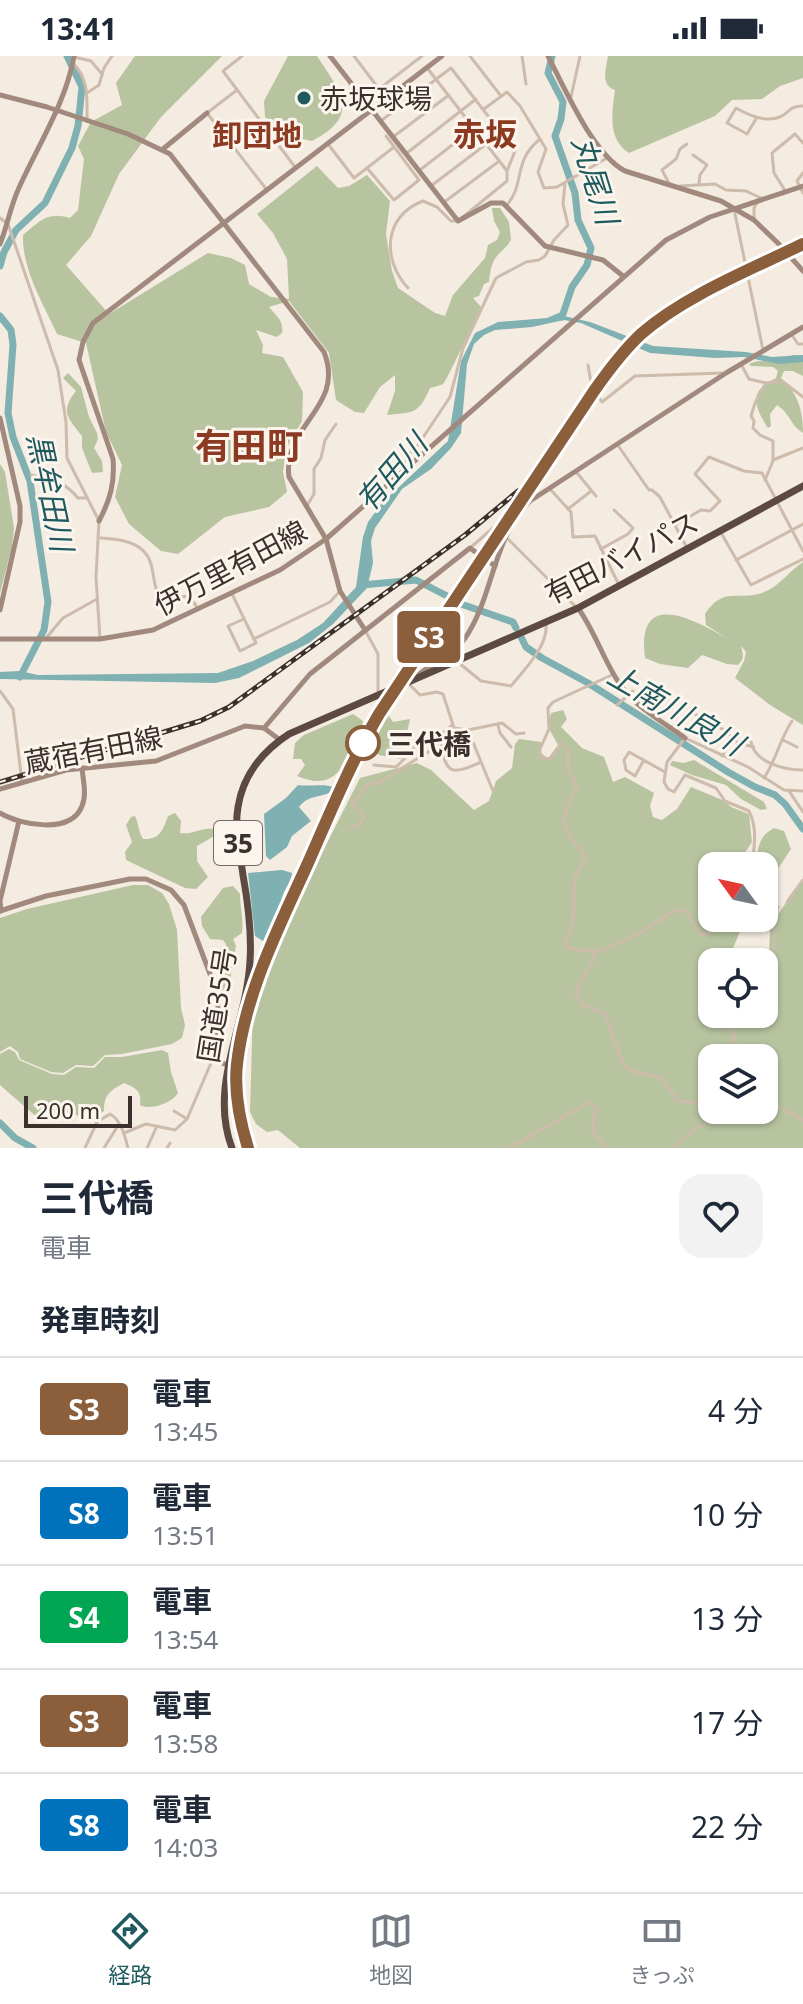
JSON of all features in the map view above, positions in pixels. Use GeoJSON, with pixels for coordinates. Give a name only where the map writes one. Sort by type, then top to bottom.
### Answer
{"type":"FeatureCollection","features":[{"type":"Feature","properties":{"kind":"highway","name":"有田バイパス"},"geometry":{"type":"LineString","coordinates":[[456,661],[578,608],[803,486]]}},
{"type":"Feature","properties":{"kind":"highway","name":"国道35号"},"geometry":{"type":"LineString","coordinates":[[232,1148],[224,1119],[224,1096],[250,961],[249,918],[237,808],[249,774],[260,758],[280,740],[311,723],[456,661]]}},
{"type":"Feature","properties":{"kind":"street"},"geometry":{"type":"LineString","coordinates":[[87,93],[99,85],[112,56]]}},
{"type":"Feature","properties":{"kind":"street"},"geometry":{"type":"LineString","coordinates":[[242,56],[223,71],[296,169]]}},
{"type":"Feature","properties":{"kind":"street"},"geometry":{"type":"LineString","coordinates":[[330,56],[381,121],[394,147],[419,180],[394,200],[367,168]]}},
{"type":"Feature","properties":{"kind":"street"},"geometry":{"type":"LineString","coordinates":[[354,56],[379,89],[420,57]]}},
{"type":"Feature","properties":{"kind":"street"},"geometry":{"type":"LineString","coordinates":[[100,639],[99,521],[111,493],[114,476],[113,459],[79,360],[83,342],[93,323],[442,56]]}},
{"type":"Feature","properties":{"kind":"street"},"geometry":{"type":"LineString","coordinates":[[470,56],[501,96]]}},
{"type":"Feature","properties":{"kind":"street"},"geometry":{"type":"LineString","coordinates":[[522,56],[526,84]]}},
{"type":"Feature","properties":{"kind":"street"},"geometry":{"type":"LineString","coordinates":[[548,56],[607,158],[625,171],[715,198],[754,220],[783,248]]}},
{"type":"Feature","properties":{"kind":"street"},"geometry":{"type":"LineString","coordinates":[[571,97],[580,56]]}},
{"type":"Feature","properties":{"kind":"street"},"geometry":{"type":"LineString","coordinates":[[74,59],[91,61],[102,74]]}},
{"type":"Feature","properties":{"kind":"street"},"geometry":{"type":"LineString","coordinates":[[0,244],[18,191],[56,110],[74,59]]}},
{"type":"Feature","properties":{"kind":"street"},"geometry":{"type":"LineString","coordinates":[[74,59],[85,81],[87,120]]}},
{"type":"Feature","properties":{"kind":"street"},"geometry":{"type":"LineString","coordinates":[[427,67],[507,171]]}},
{"type":"Feature","properties":{"kind":"street"},"geometry":{"type":"LineString","coordinates":[[381,121],[451,68],[484,109],[515,151],[507,171],[507,181],[458,221]]}},
{"type":"Feature","properties":{"kind":"street"},"geometry":{"type":"LineString","coordinates":[[163,149],[237,90]]}},
{"type":"Feature","properties":{"kind":"street"},"geometry":{"type":"LineString","coordinates":[[484,109],[507,92],[520,106],[546,152],[538,172],[544,188],[557,187],[607,158]]}},
{"type":"Feature","properties":{"kind":"street"},"geometry":{"type":"LineString","coordinates":[[0,95],[87,120],[163,149],[183,168],[316,341],[328,361],[330,375],[327,392],[297,437],[289,456],[289,477],[326,539],[342,593],[376,646],[378,695]]}},
{"type":"Feature","properties":{"kind":"street"},"geometry":{"type":"LineString","coordinates":[[390,137],[449,95]]}},
{"type":"Feature","properties":{"kind":"street"},"geometry":{"type":"LineString","coordinates":[[406,154],[476,99]]}},
{"type":"Feature","properties":{"kind":"street"},"geometry":{"type":"LineString","coordinates":[[756,119],[747,134],[727,123],[736,108],[756,119],[780,117],[793,106],[803,106]]}},
{"type":"Feature","properties":{"kind":"street"},"geometry":{"type":"LineString","coordinates":[[207,113],[267,190]]}},
{"type":"Feature","properties":{"kind":"street"},"geometry":{"type":"LineString","coordinates":[[419,170],[474,128]]}},
{"type":"Feature","properties":{"kind":"street"},"geometry":{"type":"LineString","coordinates":[[786,192],[774,173],[772,153],[795,134],[803,143]]}},
{"type":"Feature","properties":{"kind":"street"},"geometry":{"type":"LineString","coordinates":[[390,137],[458,221]]}},
{"type":"Feature","properties":{"kind":"street"},"geometry":{"type":"LineString","coordinates":[[507,205],[517,194],[518,174],[527,150],[540,139]]}},
{"type":"Feature","properties":{"kind":"street"},"geometry":{"type":"LineString","coordinates":[[328,144],[354,178],[394,147]]}},
{"type":"Feature","properties":{"kind":"street"},"geometry":{"type":"LineString","coordinates":[[431,186],[486,144]]}},
{"type":"Feature","properties":{"kind":"street"},"geometry":{"type":"LineString","coordinates":[[673,186],[662,170],[676,159],[680,149],[687,144]]}},
{"type":"Feature","properties":{"kind":"street"},"geometry":{"type":"LineString","coordinates":[[693,155],[707,165],[699,183]]}},
{"type":"Feature","properties":{"kind":"street"},"geometry":{"type":"LineString","coordinates":[[443,203],[499,161]]}},
{"type":"Feature","properties":{"kind":"street"},"geometry":{"type":"LineString","coordinates":[[408,288],[396,275],[391,238],[395,224],[406,211],[423,201],[432,204],[451,221],[458,221],[491,203],[507,205],[538,241],[550,248],[609,262],[623,276],[673,235],[700,221],[802,189],[797,181],[802,173]]}},
{"type":"Feature","properties":{"kind":"street"},"geometry":{"type":"LineString","coordinates":[[406,468],[405,462],[411,451],[450,397],[463,348],[495,280],[526,262],[539,260],[568,225],[563,204],[565,183]]}},
{"type":"Feature","properties":{"kind":"street"},"geometry":{"type":"LineString","coordinates":[[673,186],[715,184],[733,192],[746,191],[761,200]]}},
{"type":"Feature","properties":{"kind":"street"},"geometry":{"type":"LineString","coordinates":[[754,220],[754,208],[761,200]]}},
{"type":"Feature","properties":{"kind":"street"},"geometry":{"type":"LineString","coordinates":[[734,209],[763,350]]}},
{"type":"Feature","properties":{"kind":"street"},"geometry":{"type":"LineString","coordinates":[[0,218],[8,224],[58,370],[66,422],[67,458],[99,521]]}},
{"type":"Feature","properties":{"kind":"street"},"geometry":{"type":"LineString","coordinates":[[788,254],[803,271]]}},
{"type":"Feature","properties":{"kind":"street","name":"伊万里有田線"},"geometry":{"type":"LineString","coordinates":[[0,639],[100,639],[153,630],[280,570],[326,539],[623,276]]}},
{"type":"Feature","properties":{"kind":"street"},"geometry":{"type":"LineString","coordinates":[[479,763],[461,771],[453,771],[447,766],[441,744],[452,726],[448,703],[443,694],[437,692],[420,695],[412,680],[450,656],[461,644],[478,617],[505,536],[523,509],[575,469],[803,327]]}},
{"type":"Feature","properties":{"kind":"street"},"geometry":{"type":"LineString","coordinates":[[790,334],[798,344],[803,344]]}},
{"type":"Feature","properties":{"kind":"street"},"geometry":{"type":"LineString","coordinates":[[741,364],[749,379],[766,383],[782,381],[803,397]]}},
{"type":"Feature","properties":{"kind":"street"},"geometry":{"type":"LineString","coordinates":[[588,365],[592,388],[602,402],[635,376],[726,373]]}},
{"type":"Feature","properties":{"kind":"street"},"geometry":{"type":"LineString","coordinates":[[765,480],[773,460],[773,441],[753,428],[751,416],[766,383]]}},
{"type":"Feature","properties":{"kind":"street"},"geometry":{"type":"LineString","coordinates":[[0,418],[20,506],[20,522],[0,610]]}},
{"type":"Feature","properties":{"kind":"street"},"geometry":{"type":"LineString","coordinates":[[306,508],[314,494],[314,469],[321,458],[325,440],[336,424]]}},
{"type":"Feature","properties":{"kind":"street"},"geometry":{"type":"LineString","coordinates":[[616,443],[649,490],[660,497],[687,548]]}},
{"type":"Feature","properties":{"kind":"street"},"geometry":{"type":"LineString","coordinates":[[773,460],[803,448]]}},
{"type":"Feature","properties":{"kind":"street"},"geometry":{"type":"LineString","coordinates":[[675,525],[701,510],[710,511],[720,501],[695,474],[709,457],[744,471],[759,472],[803,551]]}},
{"type":"Feature","properties":{"kind":"street"},"geometry":{"type":"LineString","coordinates":[[575,469],[596,496]]}},
{"type":"Feature","properties":{"kind":"street"},"geometry":{"type":"LineString","coordinates":[[31,475],[68,485],[78,498],[87,498]]}},
{"type":"Feature","properties":{"kind":"street"},"geometry":{"type":"LineString","coordinates":[[549,487],[571,512],[573,537],[595,536],[619,585]]}},
{"type":"Feature","properties":{"kind":"street"},"geometry":{"type":"LineString","coordinates":[[568,509],[591,492]]}},
{"type":"Feature","properties":{"kind":"street"},"geometry":{"type":"LineString","coordinates":[[601,549],[633,528],[614,510]]}},
{"type":"Feature","properties":{"kind":"street"},"geometry":{"type":"LineString","coordinates":[[735,561],[803,524]]}},
{"type":"Feature","properties":{"kind":"street"},"geometry":{"type":"LineString","coordinates":[[280,740],[264,728],[301,683],[493,528]]}},
{"type":"Feature","properties":{"kind":"street"},"geometry":{"type":"LineString","coordinates":[[720,531],[735,561],[749,583],[754,585],[803,559]]}},
{"type":"Feature","properties":{"kind":"street"},"geometry":{"type":"LineString","coordinates":[[505,536],[578,608],[591,625],[614,674],[683,741],[744,766],[789,791],[803,791]]}},
{"type":"Feature","properties":{"kind":"street"},"geometry":{"type":"LineString","coordinates":[[99,538],[121,539],[140,549],[151,562],[159,597],[189,596],[198,611]]}},
{"type":"Feature","properties":{"kind":"street"},"geometry":{"type":"LineString","coordinates":[[470,548],[495,566]]}},
{"type":"Feature","properties":{"kind":"street"},"geometry":{"type":"LineString","coordinates":[[254,639],[330,602],[342,593]]}},
{"type":"Feature","properties":{"kind":"street"},"geometry":{"type":"LineString","coordinates":[[232,594],[256,643],[240,651],[228,626],[244,619]]}},
{"type":"Feature","properties":{"kind":"street"},"geometry":{"type":"LineString","coordinates":[[44,641],[63,618],[98,599]]}},
{"type":"Feature","properties":{"kind":"street"},"geometry":{"type":"LineString","coordinates":[[461,644],[456,661],[481,681],[508,687],[547,635],[544,622]]}},
{"type":"Feature","properties":{"kind":"street"},"geometry":{"type":"LineString","coordinates":[[594,953],[588,949],[571,949],[565,944],[573,923],[575,878],[585,859],[570,838],[563,821],[577,787],[568,770],[569,752],[561,743],[552,758],[544,759],[539,753],[549,729],[548,708],[553,702],[614,674]]}},
{"type":"Feature","properties":{"kind":"street"},"geometry":{"type":"LineString","coordinates":[[0,691],[13,709],[22,782]]}},
{"type":"Feature","properties":{"kind":"street"},"geometry":{"type":"LineString","coordinates":[[617,705],[631,693]]}},
{"type":"Feature","properties":{"kind":"street"},"geometry":{"type":"LineString","coordinates":[[676,732],[691,712],[726,731],[733,739],[752,745],[756,753],[773,764],[785,769],[803,770]]}},
{"type":"Feature","properties":{"kind":"street"},"geometry":{"type":"LineString","coordinates":[[764,778],[792,721]]}},
{"type":"Feature","properties":{"kind":"street"},"geometry":{"type":"LineString","coordinates":[[452,726],[468,730],[502,723],[516,734],[524,733]]}},
{"type":"Feature","properties":{"kind":"street"},"geometry":{"type":"LineString","coordinates":[[498,725],[511,747]]}},
{"type":"Feature","properties":{"kind":"street","name":"蔵宿有田線"},"geometry":{"type":"LineString","coordinates":[[0,789],[82,768],[156,761],[234,729],[245,726],[264,728]]}},
{"type":"Feature","properties":{"kind":"street"},"geometry":{"type":"LineString","coordinates":[[351,828],[364,818],[352,804],[364,788],[436,747],[439,739],[452,726]]}},
{"type":"Feature","properties":{"kind":"street"},"geometry":{"type":"LineString","coordinates":[[468,730],[493,791]]}},
{"type":"Feature","properties":{"kind":"street"},"geometry":{"type":"LineString","coordinates":[[374,765],[396,767],[409,750],[426,738],[439,739]]}},
{"type":"Feature","properties":{"kind":"street"},"geometry":{"type":"LineString","coordinates":[[721,757],[733,739]]}},
{"type":"Feature","properties":{"kind":"street"},"geometry":{"type":"LineString","coordinates":[[782,739],[797,747]]}},
{"type":"Feature","properties":{"kind":"street"},"geometry":{"type":"LineString","coordinates":[[683,741],[667,762],[664,782],[668,789],[674,792],[685,775],[716,788],[725,801],[749,811],[754,823],[753,852]]}},
{"type":"Feature","properties":{"kind":"street"},"geometry":{"type":"LineString","coordinates":[[644,760],[635,776],[626,770],[624,760],[629,752],[644,760],[665,772]]}},
{"type":"Feature","properties":{"kind":"street"},"geometry":{"type":"LineString","coordinates":[[0,813],[19,821],[59,824],[77,815],[84,801],[82,768]]}},
{"type":"Feature","properties":{"kind":"street"},"geometry":{"type":"LineString","coordinates":[[789,791],[803,812]]}},
{"type":"Feature","properties":{"kind":"street"},"geometry":{"type":"LineString","coordinates":[[19,821],[2,886],[0,911],[46,896],[130,879],[146,879],[171,890],[184,905],[216,990],[219,1016],[211,1063],[187,1119],[175,1130],[146,1124],[124,1133]]}},
{"type":"Feature","properties":{"kind":"street"},"geometry":{"type":"LineString","coordinates":[[787,902],[803,880]]}},
{"type":"Feature","properties":{"kind":"street"},"geometry":{"type":"LineString","coordinates":[[594,953],[625,941],[675,910],[687,912],[698,930]]}},
{"type":"Feature","properties":{"kind":"street"},"geometry":{"type":"LineString","coordinates":[[594,953],[594,959],[576,987],[576,996],[584,1005],[605,1014],[624,1066],[632,1071],[660,1077],[678,1101],[698,1103]]}},
{"type":"Feature","properties":{"kind":"street"},"geometry":{"type":"LineString","coordinates":[[212,1051],[216,1060],[229,1066]]}},
{"type":"Feature","properties":{"kind":"street"},"geometry":{"type":"LineString","coordinates":[[509,1148],[590,1102],[597,1110],[593,1133],[608,1148]]}},
{"type":"Feature","properties":{"kind":"street"},"geometry":{"type":"LineString","coordinates":[[778,1107],[803,1120]]}},
{"type":"Feature","properties":{"kind":"street"},"geometry":{"type":"LineString","coordinates":[[174,1111],[187,1119]]}},
{"type":"Feature","properties":{"kind":"street"},"geometry":{"type":"LineString","coordinates":[[85,1148],[97,1122],[110,1114],[124,1133],[128,1148]]}},
{"type":"Feature","properties":{"kind":"street"},"geometry":{"type":"LineString","coordinates":[[104,1148],[119,1124]]}},
{"type":"Feature","properties":{"kind":"street"},"geometry":{"type":"LineString","coordinates":[[673,1148],[703,1124]]}},
{"type":"Feature","properties":{"kind":"street"},"geometry":{"type":"LineString","coordinates":[[147,1148],[158,1125]]}},
{"type":"Feature","properties":{"kind":"green space"},"geometry":{"type":"Polygon","coordinates":[[[135,56],[222,56],[161,117],[119,174],[91,236],[66,265],[109,314],[208,253],[245,265],[249,284],[271,297],[289,299],[287,259],[273,233],[257,214],[317,166],[338,188],[349,186],[367,175],[390,201],[386,234],[398,288],[435,313],[445,316],[453,295],[485,258],[488,245],[497,240],[500,232],[492,208],[500,208],[509,222],[511,240],[493,262],[489,282],[484,284],[479,296],[473,298],[481,307],[446,380],[430,388],[418,408],[409,412],[387,415],[395,391],[395,375],[380,387],[364,413],[355,412],[336,400],[329,353],[289,301],[269,307],[281,321],[282,333],[277,337],[256,330],[263,345],[262,353],[283,357],[303,392],[302,421],[286,449],[283,472],[287,492],[269,507],[225,517],[178,554],[161,551],[129,524],[115,497],[122,465],[106,432],[86,343],[57,334],[34,286],[24,248],[23,235],[39,222],[55,216],[70,218],[78,210],[84,159],[78,146],[91,122],[122,105],[116,83],[135,56]]]}},
{"type":"Feature","properties":{"kind":"green space","name":"赤坂球場"},"geometry":{"type":"Polygon","coordinates":[[[288,56],[317,56],[339,92],[342,112],[337,122],[312,141],[283,135],[265,117],[264,101],[288,56]]]}},
{"type":"Feature","properties":{"kind":"green space"},"geometry":{"type":"Polygon","coordinates":[[[608,56],[803,56],[803,78],[780,86],[762,99],[732,100],[715,116],[629,153],[614,133],[615,90],[607,84],[605,76],[608,56]]]}},
{"type":"Feature","properties":{"kind":"green space"},"geometry":{"type":"Polygon","coordinates":[[[792,355],[803,355],[803,376],[784,371],[781,378],[798,403],[803,433],[777,405],[770,414],[771,426],[768,428],[759,413],[757,394],[776,378],[778,371],[773,367],[749,364],[782,360],[792,355]]]}},
{"type":"Feature","properties":{"kind":"green space"},"geometry":{"type":"Polygon","coordinates":[[[68,373],[81,387],[97,433],[94,448],[102,461],[103,472],[92,473],[82,448],[82,436],[68,415],[68,404],[76,391],[63,378],[68,373]]]}},
{"type":"Feature","properties":{"kind":"green space"},"geometry":{"type":"Polygon","coordinates":[[[0,464],[5,472],[14,528],[0,593],[0,464]]]}},
{"type":"Feature","properties":{"kind":"green space"},"geometry":{"type":"Polygon","coordinates":[[[803,562],[803,725],[735,678],[746,652],[741,646],[743,657],[738,665],[702,655],[688,668],[660,664],[645,658],[645,636],[649,623],[658,616],[684,618],[728,639],[706,625],[705,614],[712,605],[725,597],[762,593],[803,562]]]}},
{"type":"Feature","properties":{"kind":"green space"},"geometry":{"type":"Polygon","coordinates":[[[563,710],[567,719],[561,727],[582,748],[604,757],[613,782],[625,777],[654,793],[650,806],[653,817],[662,820],[677,809],[691,787],[749,814],[752,842],[745,852],[698,852],[698,932],[740,932],[733,948],[698,948],[698,1028],[778,1028],[778,948],[769,948],[770,932],[778,932],[778,914],[803,879],[803,1148],[300,1148],[278,1130],[267,1132],[256,1124],[250,1112],[253,1006],[287,922],[360,778],[417,763],[431,770],[474,810],[489,801],[496,781],[512,768],[515,744],[519,739],[541,742],[541,753],[549,757],[558,745],[548,727],[551,713],[563,710]]]}},
{"type":"Feature","properties":{"kind":"green space"},"geometry":{"type":"Polygon","coordinates":[[[387,713],[393,722],[410,719],[401,759],[379,755],[369,745],[382,716],[387,713]]]}},
{"type":"Feature","properties":{"kind":"green space"},"geometry":{"type":"Polygon","coordinates":[[[353,714],[363,721],[362,726],[340,770],[323,781],[297,776],[305,765],[301,759],[293,759],[295,743],[304,735],[353,714]]]}},
{"type":"Feature","properties":{"kind":"green space"},"geometry":{"type":"Polygon","coordinates":[[[694,760],[764,802],[767,809],[761,810],[741,799],[726,785],[670,765],[672,761],[684,763],[694,760]]]}},
{"type":"Feature","properties":{"kind":"green space"},"geometry":{"type":"Polygon","coordinates":[[[175,813],[181,821],[180,833],[213,829],[216,835],[197,846],[197,861],[208,877],[196,889],[185,888],[126,860],[125,852],[132,842],[126,825],[131,817],[135,816],[143,839],[149,839],[160,833],[168,816],[175,813]]]}},
{"type":"Feature","properties":{"kind":"green space"},"geometry":{"type":"Polygon","coordinates":[[[774,828],[784,831],[791,849],[778,869],[778,852],[758,852],[765,835],[774,828]]]}},
{"type":"Feature","properties":{"kind":"green space"},"geometry":{"type":"Polygon","coordinates":[[[133,885],[148,885],[162,893],[169,904],[177,930],[181,1008],[185,1025],[182,1038],[172,1044],[105,1055],[93,1066],[76,1065],[63,1073],[51,1072],[20,1059],[18,1052],[10,1046],[0,1052],[0,918],[133,885]]]}},
{"type":"Feature","properties":{"kind":"green space"},"geometry":{"type":"Polygon","coordinates":[[[233,886],[240,894],[242,933],[233,939],[236,946],[223,1000],[217,960],[226,944],[223,940],[210,939],[202,926],[201,917],[223,888],[233,886]]]}},
{"type":"Feature","properties":{"kind":"green space"},"geometry":{"type":"Polygon","coordinates":[[[9,1049],[15,1052],[19,1060],[52,1074],[64,1075],[76,1067],[94,1068],[105,1057],[162,1050],[168,1053],[178,1093],[160,1105],[144,1107],[140,1105],[137,1091],[124,1083],[109,1094],[104,1111],[91,1120],[65,1113],[40,1120],[0,1085],[0,1054],[9,1049]]]}},
{"type":"Feature","properties":{"kind":"water"},"geometry":{"type":"Polygon","coordinates":[[[561,312],[564,316],[590,322],[653,346],[746,352],[772,357],[803,355],[803,362],[779,364],[744,357],[650,353],[581,323],[564,320],[495,330],[474,344],[467,364],[461,433],[431,469],[402,489],[375,528],[371,541],[373,563],[367,588],[333,624],[309,643],[239,678],[215,683],[0,679],[0,672],[20,671],[38,675],[218,673],[253,661],[297,640],[323,623],[356,587],[368,522],[382,503],[448,441],[461,361],[475,333],[498,322],[547,318],[561,312]]]}},
{"type":"Feature","properties":{"kind":"water"},"geometry":{"type":"Polygon","coordinates":[[[298,785],[333,787],[331,792],[302,803],[299,807],[311,821],[270,860],[266,856],[264,814],[298,785]]]}},
{"type":"Feature","properties":{"kind":"water"},"geometry":{"type":"Polygon","coordinates":[[[282,870],[292,873],[291,877],[274,927],[263,941],[255,936],[248,873],[282,870]]]}},
{"type":"Feature","properties":{"kind":"waterway","name":"黒牟田川"},"geometry":{"type":"LineString","coordinates":[[0,266],[16,230],[45,203],[72,148],[82,87],[67,56]]}},
{"type":"Feature","properties":{"kind":"waterway","name":"丸尾川"},"geometry":{"type":"LineString","coordinates":[[552,56],[548,73],[563,102],[555,136],[575,193],[578,220],[591,248],[587,265],[572,287],[562,317]]}},
{"type":"Feature","properties":{"kind":"waterway","name":"黒牟田川"},"geometry":{"type":"LineString","coordinates":[[0,316],[11,330],[13,345],[8,413],[13,437],[30,481],[48,602],[44,630],[20,677]]}},
{"type":"Feature","properties":{"kind":"waterway","name":"上南川良川"},"geometry":{"type":"LineString","coordinates":[[362,585],[416,580],[451,598]]}},
{"type":"Feature","properties":{"kind":"waterway","name":"上南川良川"},"geometry":{"type":"LineString","coordinates":[[461,604],[513,622],[516,628]]}},
{"type":"Feature","properties":{"kind":"waterway","name":"上南川良川"},"geometry":{"type":"LineString","coordinates":[[521,637],[526,647],[542,658],[588,683],[728,772],[775,795],[803,829]]}},
{"type":"Feature","properties":{"kind":"waterway"},"geometry":{"type":"LineString","coordinates":[[0,1123],[15,1138],[33,1148]]}},
{"type":"Feature","properties":{"kind":"railway"},"geometry":{"type":"LineString","coordinates":[[248,1148],[236,1085],[247,1013],[284,916],[379,714],[594,391],[628,347],[678,307],[803,244]]}},
{"type":"Feature","properties":{"kind":"railway"},"geometry":{"type":"LineString","coordinates":[[0,782],[200,721],[229,707],[465,535],[518,491]]}},
{"type":"Feature","properties":{"kind":"train","name":"S3"},"geometry":{"type":"LineString","coordinates":[[248,1148],[243,1134],[236,1080],[247,1013],[266,956],[351,767],[379,714],[604,376],[626,349],[679,306],[803,244]]}},
{"type":"Feature","properties":{"kind":"place","name":"赤坂球場"},"geometry":{"type":"Point","coordinates":[304,98]}},
{"type":"Feature","properties":{"kind":"place","name":"三代橋"},"geometry":{"type":"Point","coordinates":[363,743]}},
{"type":"Feature","properties":{"kind":"district","name":"赤坂"},"geometry":{"type":"Point","coordinates":[485,133]}},
{"type":"Feature","properties":{"kind":"district","name":"卸団地"},"geometry":{"type":"Point","coordinates":[257,134]}},
{"type":"Feature","properties":{"kind":"district","name":"有田町"},"geometry":{"type":"Point","coordinates":[249,445]}},
{"type":"Feature","properties":{"kind":"water label","name":"有田川"},"geometry":{"type":"Point","coordinates":[391,472]}}]}
